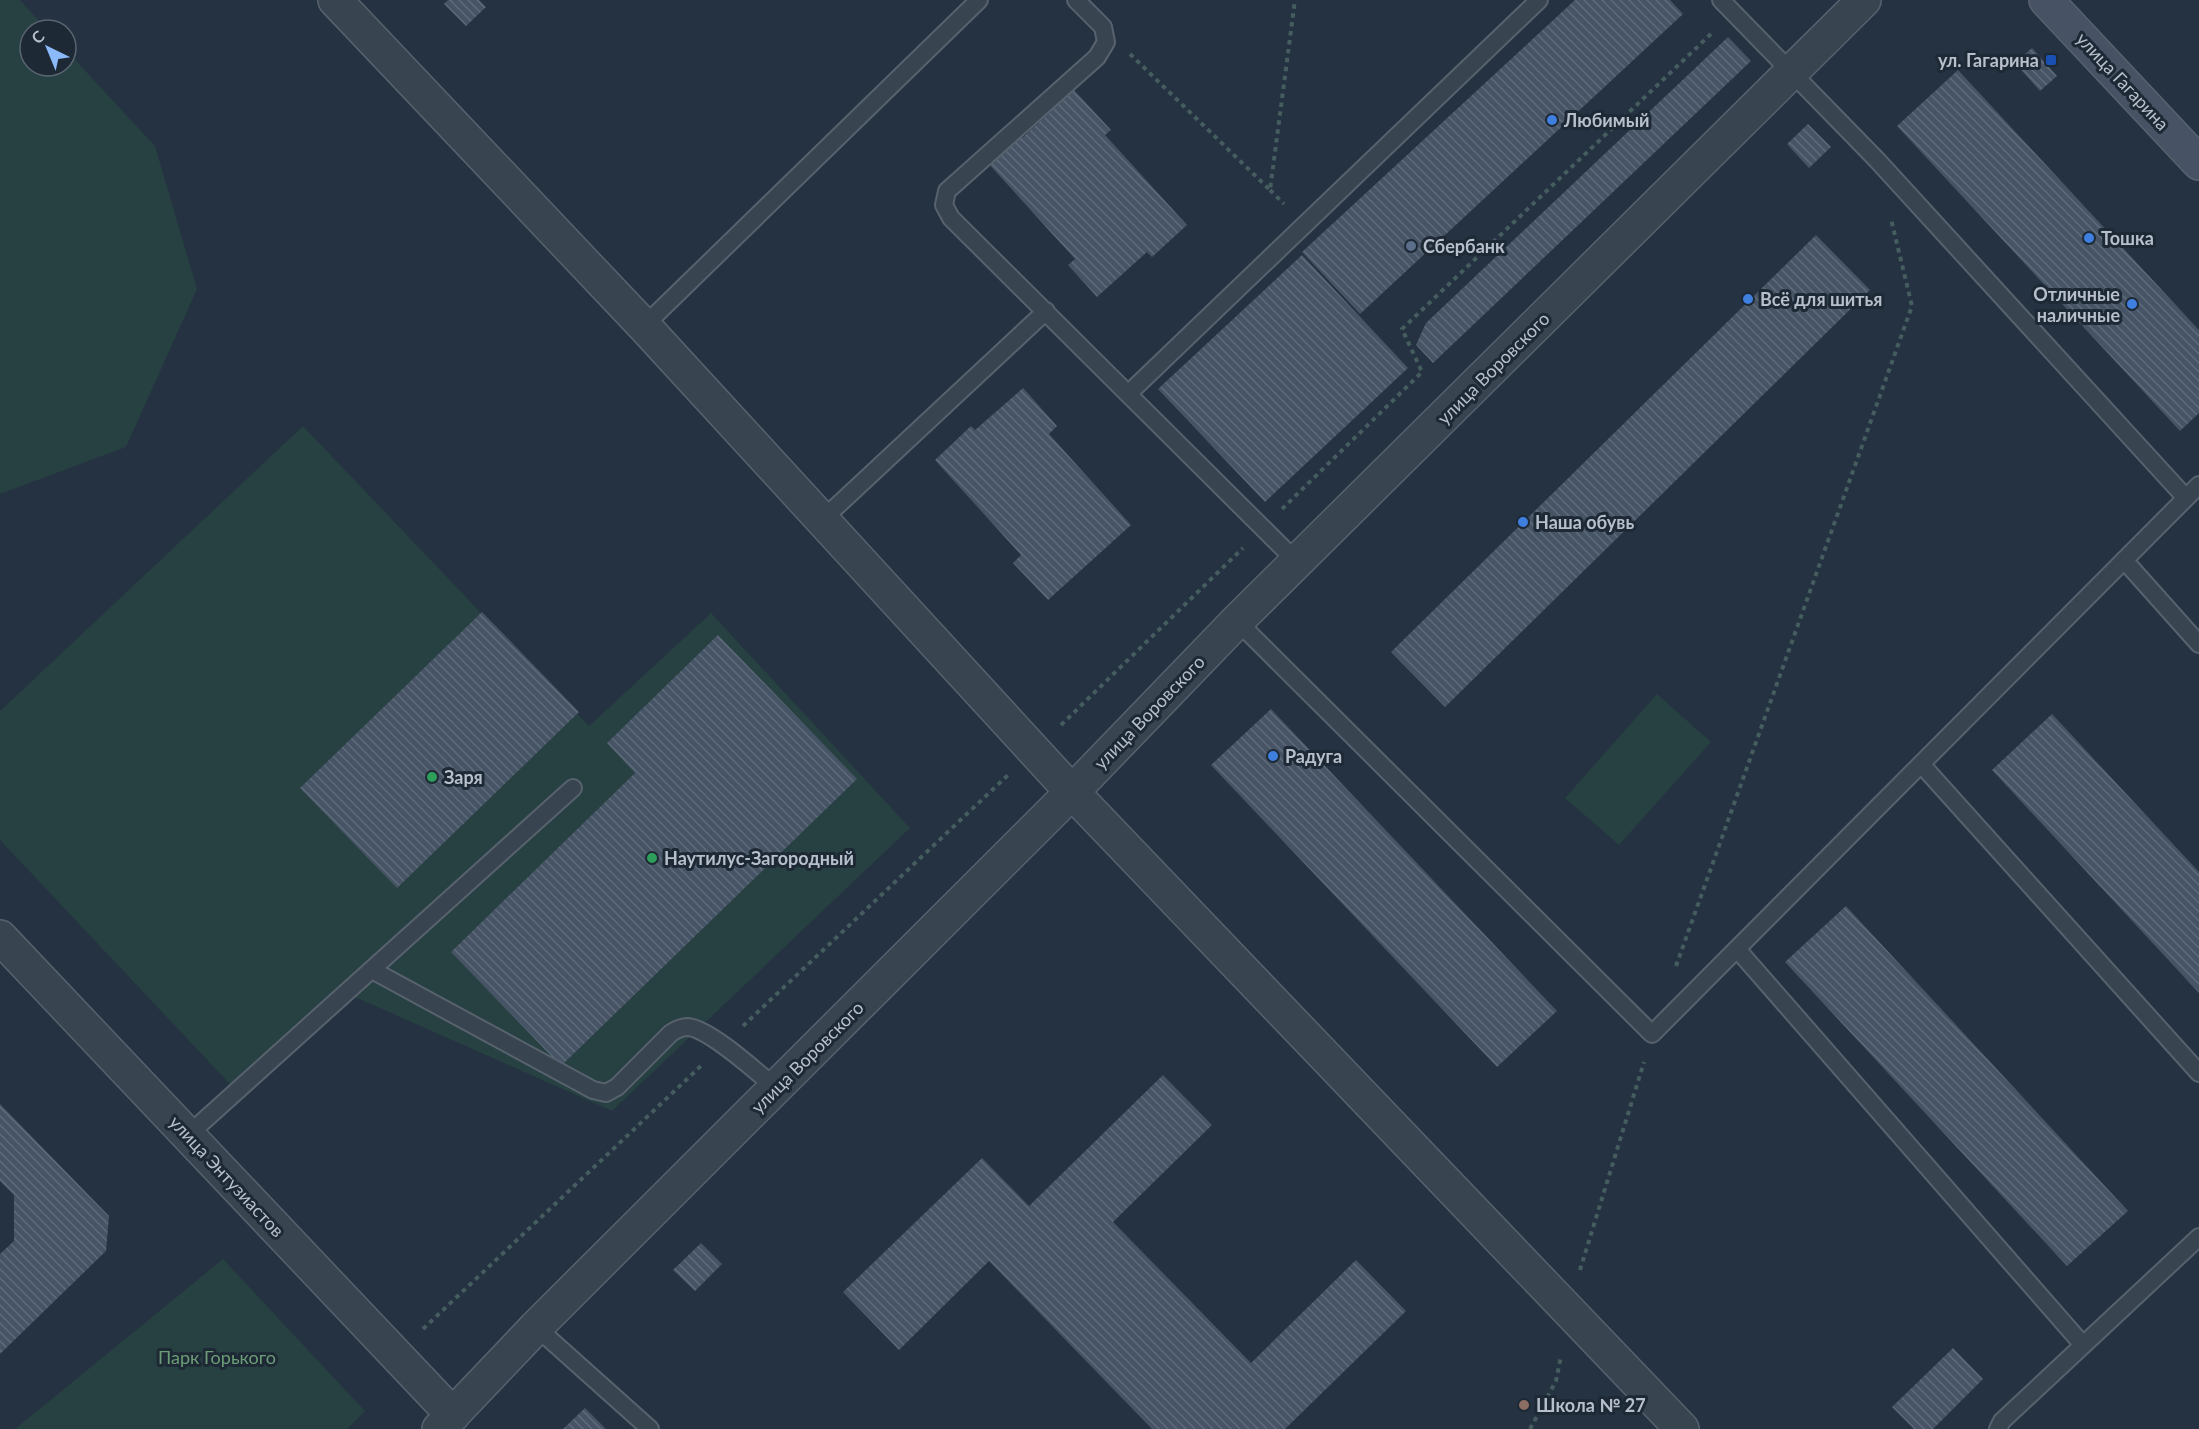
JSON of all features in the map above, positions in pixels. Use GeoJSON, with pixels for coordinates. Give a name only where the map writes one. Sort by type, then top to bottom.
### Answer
{"type":"FeatureCollection","features":[{"type":"Feature","properties":{"kind":"street"},"geometry":{"type":"LineString","coordinates":[[335,0],[644,326],[1072,792],[1682,1429]]}},
{"type":"Feature","properties":{"kind":"street","name":"улица Воровского"},"geometry":{"type":"LineString","coordinates":[[446,1422],[536,1328],[1072,792],[1237,621],[1864,0]]}},
{"type":"Feature","properties":{"kind":"street","name":"улица Гагарина"},"geometry":{"type":"LineString","coordinates":[[2046,0],[2199,163]]}},
{"type":"Feature","properties":{"kind":"street","name":"улица Энтузиастов"},"geometry":{"type":"LineString","coordinates":[[0,937],[396,1354],[446,1422]]}},
{"type":"Feature","properties":{"kind":"lane"},"geometry":{"type":"LineString","coordinates":[[644,326],[979,0]]}},
{"type":"Feature","properties":{"kind":"lane"},"geometry":{"type":"LineString","coordinates":[[1076,0],[1103,27],[1106,42],[1097,57],[947,191],[944,205],[951,218],[1297,562]]}},
{"type":"Feature","properties":{"kind":"lane"},"geometry":{"type":"LineString","coordinates":[[1128,394],[1539,0]]}},
{"type":"Feature","properties":{"kind":"lane"},"geometry":{"type":"LineString","coordinates":[[1721,0],[1877,160],[2186,498]]}},
{"type":"Feature","properties":{"kind":"lane"},"geometry":{"type":"LineString","coordinates":[[822,520],[1046,311]]}},
{"type":"Feature","properties":{"kind":"lane"},"geometry":{"type":"LineString","coordinates":[[1237,621],[1652,1034],[2199,485]]}},
{"type":"Feature","properties":{"kind":"lane"},"geometry":{"type":"LineString","coordinates":[[2124,560],[2199,644]]}},
{"type":"Feature","properties":{"kind":"lane"},"geometry":{"type":"LineString","coordinates":[[1921,764],[2199,1073]]}},
{"type":"Feature","properties":{"kind":"lane"},"geometry":{"type":"LineString","coordinates":[[188,1135],[573,788]]}},
{"type":"Feature","properties":{"kind":"lane"},"geometry":{"type":"LineString","coordinates":[[1737,949],[2083,1345]]}},
{"type":"Feature","properties":{"kind":"lane"},"geometry":{"type":"LineString","coordinates":[[372,970],[593,1090],[606,1093],[617,1087],[671,1033],[681,1027],[691,1027],[724,1044],[776,1088]]}},
{"type":"Feature","properties":{"kind":"lane"},"geometry":{"type":"LineString","coordinates":[[1998,1429],[2002,1421],[2199,1237]]}},
{"type":"Feature","properties":{"kind":"lane"},"geometry":{"type":"LineString","coordinates":[[536,1328],[650,1429]]}},
{"type":"Feature","properties":{"kind":"path"},"geometry":{"type":"LineString","coordinates":[[1103,27],[1270,190],[1295,0]]}},
{"type":"Feature","properties":{"kind":"path"},"geometry":{"type":"LineString","coordinates":[[396,1354],[1034,750],[1422,372],[1402,329],[1733,12]]}},
{"type":"Feature","properties":{"kind":"path"},"geometry":{"type":"LineString","coordinates":[[1676,967],[1912,306],[1890,216]]}},
{"type":"Feature","properties":{"kind":"path"},"geometry":{"type":"LineString","coordinates":[[1530,1429],[1556,1381],[1568,1310],[1652,1034]]}},
{"type":"Feature","properties":{"kind":"green space"},"geometry":{"type":"Polygon","coordinates":[[[0,0],[20,0],[36,18],[18,18],[18,78],[78,78],[78,63],[155,146],[197,289],[126,447],[0,494],[0,0]]]}},
{"type":"Feature","properties":{"kind":"green space","name":"Заря"},"geometry":{"type":"Polygon","coordinates":[[[303,426],[589,726],[711,613],[910,828],[612,1111],[355,997],[243,1098],[0,840],[0,711],[303,426]]]}},
{"type":"Feature","properties":{"kind":"green space"},"geometry":{"type":"Polygon","coordinates":[[[1657,694],[1711,742],[1619,845],[1565,798],[1657,694]]]}},
{"type":"Feature","properties":{"kind":"green space","name":"Парк Горького"},"geometry":{"type":"Polygon","coordinates":[[[223,1259],[365,1411],[347,1429],[15,1429],[223,1259]]]}},
{"type":"Feature","properties":{"kind":"building"},"geometry":{"type":"Polygon","coordinates":[[[448,0],[479,0],[486,7],[466,26],[444,4],[448,0]]]}},
{"type":"Feature","properties":{"kind":"building"},"geometry":{"type":"Polygon","coordinates":[[[1575,0],[1670,0],[1683,14],[1360,314],[1302,252],[1575,0]]]}},
{"type":"Feature","properties":{"kind":"building"},"geometry":{"type":"Polygon","coordinates":[[[1728,37],[1751,61],[1433,363],[1416,345],[1426,323],[1728,37]]]}},
{"type":"Feature","properties":{"kind":"building"},"geometry":{"type":"Polygon","coordinates":[[[2032,48],[2057,76],[2040,91],[2015,63],[2032,48]]]}},
{"type":"Feature","properties":{"kind":"building"},"geometry":{"type":"Polygon","coordinates":[[[1958,70],[2199,330],[2199,413],[2180,431],[1897,126],[1958,70]]]}},
{"type":"Feature","properties":{"kind":"building"},"geometry":{"type":"Polygon","coordinates":[[[1074,90],[1111,130],[1105,135],[1187,225],[1152,257],[1147,252],[1097,297],[1068,265],[1075,259],[988,163],[1019,134],[1022,138],[1074,90]]]}},
{"type":"Feature","properties":{"kind":"building"},"geometry":{"type":"Polygon","coordinates":[[[1808,124],[1831,147],[1809,168],[1787,144],[1808,124]]]}},
{"type":"Feature","properties":{"kind":"building"},"geometry":{"type":"Polygon","coordinates":[[[1816,235],[1870,290],[1445,707],[1391,652],[1816,235]]]}},
{"type":"Feature","properties":{"kind":"building"},"geometry":{"type":"Polygon","coordinates":[[[1302,255],[1408,368],[1265,502],[1158,389],[1302,255]]]}},
{"type":"Feature","properties":{"kind":"building"},"geometry":{"type":"Polygon","coordinates":[[[1023,388],[1057,426],[1049,434],[1131,525],[1048,600],[1013,563],[1021,555],[935,460],[971,426],[975,430],[1023,388]]]}},
{"type":"Feature","properties":{"kind":"building"},"geometry":{"type":"Polygon","coordinates":[[[482,612],[579,712],[397,888],[300,788],[482,612]]]}},
{"type":"Feature","properties":{"kind":"building"},"geometry":{"type":"Polygon","coordinates":[[[718,635],[857,779],[561,1066],[451,952],[635,773],[607,743],[718,635]]]}},
{"type":"Feature","properties":{"kind":"building"},"geometry":{"type":"Polygon","coordinates":[[[1271,709],[1557,1011],[1497,1067],[1211,765],[1271,709]]]}},
{"type":"Feature","properties":{"kind":"building"},"geometry":{"type":"Polygon","coordinates":[[[2052,714],[2199,872],[2199,993],[1992,770],[2052,714]]]}},
{"type":"Feature","properties":{"kind":"building"},"geometry":{"type":"Polygon","coordinates":[[[1846,906],[2128,1211],[2067,1266],[1785,962],[1846,906]]]}},
{"type":"Feature","properties":{"kind":"building"},"geometry":{"type":"Polygon","coordinates":[[[1163,1075],[1212,1125],[1113,1222],[1251,1363],[1356,1260],[1406,1311],[1285,1429],[1152,1429],[989,1261],[899,1350],[843,1292],[982,1158],[1029,1206],[1163,1075]]]}},
{"type":"Feature","properties":{"kind":"building"},"geometry":{"type":"Polygon","coordinates":[[[0,1104],[109,1216],[106,1251],[0,1354],[0,1254],[14,1241],[14,1195],[0,1181],[0,1104]]]}},
{"type":"Feature","properties":{"kind":"building"},"geometry":{"type":"Polygon","coordinates":[[[701,1243],[722,1264],[695,1291],[673,1270],[701,1243]]]}},
{"type":"Feature","properties":{"kind":"building"},"geometry":{"type":"Polygon","coordinates":[[[1953,1348],[1983,1379],[1933,1429],[1914,1429],[1892,1407],[1953,1348]]]}},
{"type":"Feature","properties":{"kind":"building"},"geometry":{"type":"Polygon","coordinates":[[[585,1408],[606,1429],[563,1429],[585,1408]]]}},
{"type":"Feature","properties":{"kind":"place","name":"ул. Гагарина"},"geometry":{"type":"Point","coordinates":[2051,60]}},
{"type":"Feature","properties":{"kind":"place","name":"Любимый"},"geometry":{"type":"Point","coordinates":[1552,120]}},
{"type":"Feature","properties":{"kind":"place","name":"Тошка"},"geometry":{"type":"Point","coordinates":[2089,238]}},
{"type":"Feature","properties":{"kind":"place","name":"Сбербанк"},"geometry":{"type":"Point","coordinates":[1411,246]}},
{"type":"Feature","properties":{"kind":"place","name":"Всё для шитья"},"geometry":{"type":"Point","coordinates":[1748,299]}},
{"type":"Feature","properties":{"kind":"place","name":"Отличные наличные"},"geometry":{"type":"Point","coordinates":[2132,304]}},
{"type":"Feature","properties":{"kind":"place","name":"Наша обувь"},"geometry":{"type":"Point","coordinates":[1523,522]}},
{"type":"Feature","properties":{"kind":"place","name":"Радуга"},"geometry":{"type":"Point","coordinates":[1273,756]}},
{"type":"Feature","properties":{"kind":"place","name":"Заря"},"geometry":{"type":"Point","coordinates":[432,777]}},
{"type":"Feature","properties":{"kind":"place","name":"Наутилус-Загородный"},"geometry":{"type":"Point","coordinates":[652,858]}},
{"type":"Feature","properties":{"kind":"place","name":"Школа № 27"},"geometry":{"type":"Point","coordinates":[1524,1405]}}]}
